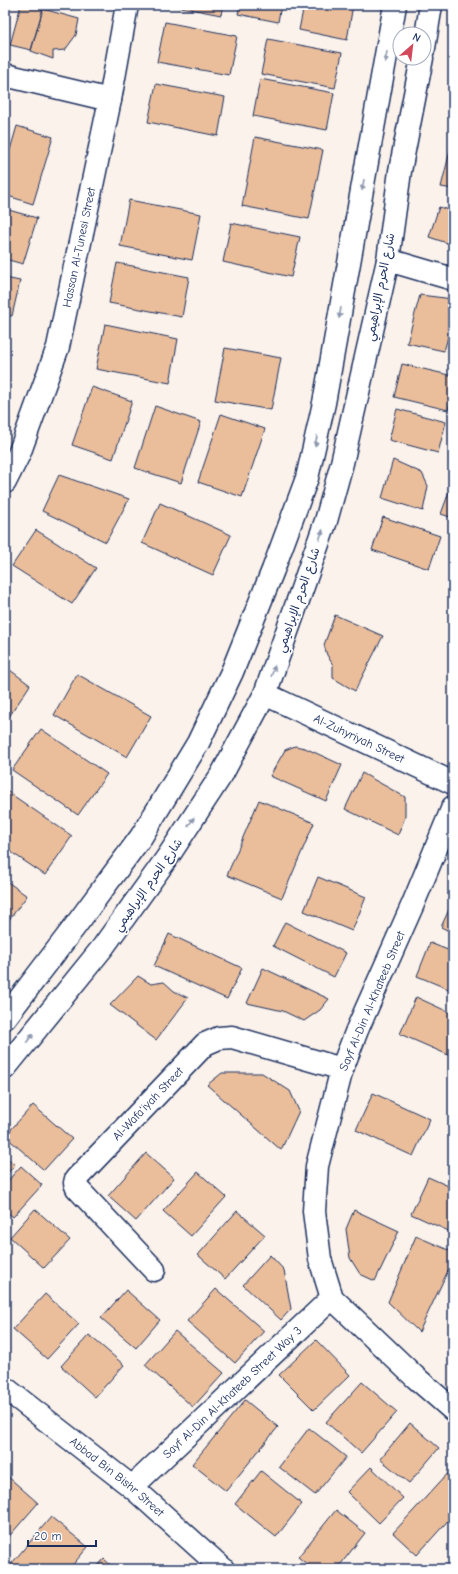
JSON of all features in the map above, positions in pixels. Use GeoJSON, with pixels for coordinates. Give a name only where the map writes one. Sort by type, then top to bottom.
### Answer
{"type":"FeatureCollection","features":[{"type":"Feature","properties":{"kind":"street","name":"Hassan Al-Tunesi Street"},"geometry":{"type":"LineString","coordinates":[[5,482],[19,454],[58,347],[110,100],[127,5]]}},
{"type":"Feature","properties":{"kind":"street"},"geometry":{"type":"LineString","coordinates":[[5,1018],[76,925],[140,837],[198,743],[232,672],[276,563],[307,478],[324,403],[395,5]]}},
{"type":"Feature","properties":{"kind":"street"},"geometry":{"type":"LineString","coordinates":[[428,26],[431,5]]}},
{"type":"Feature","properties":{"kind":"street","name":"شارع الحرم الإبراهيمي"},"geometry":{"type":"LineString","coordinates":[[5,1068],[103,948],[168,858],[222,774],[265,694],[328,514],[342,463],[388,260],[400,171],[420,66]]}},
{"type":"Feature","properties":{"kind":"street"},"geometry":{"type":"LineString","coordinates":[[5,75],[110,100]]}},
{"type":"Feature","properties":{"kind":"street"},"geometry":{"type":"LineString","coordinates":[[388,260],[453,279]]}},
{"type":"Feature","properties":{"kind":"street","name":"Al-Zuhyriyah Street"},"geometry":{"type":"LineString","coordinates":[[265,694],[453,783]]}},
{"type":"Feature","properties":{"kind":"street","name":"Sayf Al-Din Al-Khateeb Street"},"geometry":{"type":"LineString","coordinates":[[453,807],[413,904],[357,1030],[342,1070],[317,1166],[314,1211],[320,1259],[332,1298],[414,1377],[453,1410]]}},
{"type":"Feature","properties":{"kind":"street","name":"Al-Wafa'iyah Street"},"geometry":{"type":"LineString","coordinates":[[154,1270],[77,1188],[74,1183],[76,1179],[205,1044],[219,1038],[232,1037],[342,1070]]}},
{"type":"Feature","properties":{"kind":"street","name":"Sayf Al-Din Al-Khateeb Street Way 3"},"geometry":{"type":"LineString","coordinates":[[132,1487],[332,1298]]}},
{"type":"Feature","properties":{"kind":"street","name":"Abbad Bin Bishr Street"},"geometry":{"type":"LineString","coordinates":[[5,1389],[132,1487],[223,1569]]}},
{"type":"Feature","properties":{"kind":"building"},"geometry":{"type":"Polygon","coordinates":[[[21,5],[44,5],[31,50],[10,45],[21,5]]]}},
{"type":"Feature","properties":{"kind":"building"},"geometry":{"type":"Polygon","coordinates":[[[175,5],[223,5],[221,15],[175,5]]]}},
{"type":"Feature","properties":{"kind":"building"},"geometry":{"type":"Polygon","coordinates":[[[240,5],[281,5],[278,22],[238,14],[240,5]]]}},
{"type":"Feature","properties":{"kind":"building"},"geometry":{"type":"Polygon","coordinates":[[[304,5],[353,5],[347,40],[299,30],[304,5]]]}},
{"type":"Feature","properties":{"kind":"building"},"geometry":{"type":"Polygon","coordinates":[[[43,9],[79,19],[76,35],[65,50],[53,51],[53,59],[31,51],[43,9]]]}},
{"type":"Feature","properties":{"kind":"building"},"geometry":{"type":"Polygon","coordinates":[[[165,22],[237,36],[229,75],[157,62],[165,22]]]}},
{"type":"Feature","properties":{"kind":"building"},"geometry":{"type":"Polygon","coordinates":[[[268,39],[342,53],[335,88],[261,74],[268,39]]]}},
{"type":"Feature","properties":{"kind":"building"},"geometry":{"type":"Polygon","coordinates":[[[260,79],[334,93],[327,130],[253,116],[260,79]]]}},
{"type":"Feature","properties":{"kind":"building"},"geometry":{"type":"Polygon","coordinates":[[[156,84],[225,97],[218,136],[148,122],[156,84]]]}},
{"type":"Feature","properties":{"kind":"building"},"geometry":{"type":"Polygon","coordinates":[[[17,126],[53,137],[33,204],[5,195],[5,167],[17,126]]]}},
{"type":"Feature","properties":{"kind":"building"},"geometry":{"type":"Polygon","coordinates":[[[255,137],[323,150],[309,219],[242,206],[255,137]]]}},
{"type":"Feature","properties":{"kind":"building"},"geometry":{"type":"Polygon","coordinates":[[[453,143],[453,189],[441,187],[453,143]]]}},
{"type":"Feature","properties":{"kind":"building"},"geometry":{"type":"Polygon","coordinates":[[[129,200],[201,214],[192,260],[120,246],[129,200]]]}},
{"type":"Feature","properties":{"kind":"building"},"geometry":{"type":"Polygon","coordinates":[[[439,207],[453,211],[453,245],[429,237],[439,207]]]}},
{"type":"Feature","properties":{"kind":"building"},"geometry":{"type":"Polygon","coordinates":[[[5,209],[37,218],[23,264],[5,259],[5,209]]]}},
{"type":"Feature","properties":{"kind":"building"},"geometry":{"type":"Polygon","coordinates":[[[231,223],[300,237],[291,277],[223,262],[231,223]]]}},
{"type":"Feature","properties":{"kind":"building"},"geometry":{"type":"Polygon","coordinates":[[[117,263],[189,277],[182,317],[109,303],[117,263]]]}},
{"type":"Feature","properties":{"kind":"building"},"geometry":{"type":"Polygon","coordinates":[[[5,278],[20,281],[12,316],[5,315],[5,278]]]}},
{"type":"Feature","properties":{"kind":"building"},"geometry":{"type":"Polygon","coordinates":[[[420,295],[453,299],[453,320],[444,351],[407,343],[420,295]]]}},
{"type":"Feature","properties":{"kind":"building"},"geometry":{"type":"Polygon","coordinates":[[[105,324],[178,339],[170,383],[96,369],[105,324]]]}},
{"type":"Feature","properties":{"kind":"building"},"geometry":{"type":"Polygon","coordinates":[[[225,348],[281,358],[271,410],[215,400],[225,348]]]}},
{"type":"Feature","properties":{"kind":"building"},"geometry":{"type":"Polygon","coordinates":[[[402,364],[453,376],[453,391],[448,410],[394,397],[402,364]]]}},
{"type":"Feature","properties":{"kind":"building"},"geometry":{"type":"Polygon","coordinates":[[[92,387],[132,401],[113,459],[72,445],[92,387]]]}},
{"type":"Feature","properties":{"kind":"building"},"geometry":{"type":"Polygon","coordinates":[[[155,406],[201,422],[181,483],[135,468],[155,406]]]}},
{"type":"Feature","properties":{"kind":"building"},"geometry":{"type":"Polygon","coordinates":[[[397,409],[446,422],[438,453],[389,440],[397,409]]]}},
{"type":"Feature","properties":{"kind":"building"},"geometry":{"type":"Polygon","coordinates":[[[221,414],[265,429],[242,497],[198,482],[221,414]]]}},
{"type":"Feature","properties":{"kind":"building"},"geometry":{"type":"Polygon","coordinates":[[[393,460],[422,473],[428,486],[423,511],[382,498],[393,460]]]}},
{"type":"Feature","properties":{"kind":"building"},"geometry":{"type":"Polygon","coordinates":[[[59,475],[129,499],[106,542],[42,511],[59,475]]]}},
{"type":"Feature","properties":{"kind":"building"},"geometry":{"type":"Polygon","coordinates":[[[453,481],[453,518],[441,514],[453,481]]]}},
{"type":"Feature","properties":{"kind":"building"},"geometry":{"type":"Polygon","coordinates":[[[160,503],[231,535],[213,575],[142,543],[160,503]]]}},
{"type":"Feature","properties":{"kind":"building"},"geometry":{"type":"Polygon","coordinates":[[[383,517],[440,536],[429,569],[372,550],[383,517]]]}},
{"type":"Feature","properties":{"kind":"building"},"geometry":{"type":"Polygon","coordinates":[[[36,530],[96,568],[72,604],[12,566],[36,530]]]}},
{"type":"Feature","properties":{"kind":"building"},"geometry":{"type":"Polygon","coordinates":[[[335,615],[383,636],[355,691],[333,678],[333,665],[327,655],[324,645],[335,615]]]}},
{"type":"Feature","properties":{"kind":"building"},"geometry":{"type":"Polygon","coordinates":[[[6,667],[30,685],[5,723],[5,668],[6,667]]]}},
{"type":"Feature","properties":{"kind":"building"},"geometry":{"type":"Polygon","coordinates":[[[77,674],[151,716],[127,757],[54,715],[77,674]]]}},
{"type":"Feature","properties":{"kind":"building"},"geometry":{"type":"Polygon","coordinates":[[[41,729],[107,774],[78,815],[12,770],[41,729]]]}},
{"type":"Feature","properties":{"kind":"building"},"geometry":{"type":"Polygon","coordinates":[[[295,746],[305,748],[342,765],[326,801],[270,776],[285,750],[295,746]]]}},
{"type":"Feature","properties":{"kind":"building"},"geometry":{"type":"Polygon","coordinates":[[[362,773],[405,797],[405,817],[398,835],[345,809],[362,773]]]}},
{"type":"Feature","properties":{"kind":"building"},"geometry":{"type":"Polygon","coordinates":[[[5,790],[72,836],[45,875],[5,848],[5,790]]]}},
{"type":"Feature","properties":{"kind":"building"},"geometry":{"type":"Polygon","coordinates":[[[259,800],[314,823],[282,898],[227,875],[259,800]]]}},
{"type":"Feature","properties":{"kind":"building"},"geometry":{"type":"Polygon","coordinates":[[[318,877],[366,897],[352,931],[304,911],[318,877]]]}},
{"type":"Feature","properties":{"kind":"building"},"geometry":{"type":"Polygon","coordinates":[[[5,880],[27,896],[5,925],[5,880]]]}},
{"type":"Feature","properties":{"kind":"building"},"geometry":{"type":"Polygon","coordinates":[[[453,901],[453,933],[441,927],[453,901]]]}},
{"type":"Feature","properties":{"kind":"building"},"geometry":{"type":"Polygon","coordinates":[[[285,922],[346,953],[334,977],[273,946],[285,922]]]}},
{"type":"Feature","properties":{"kind":"building"},"geometry":{"type":"Polygon","coordinates":[[[169,934],[242,968],[227,999],[154,966],[169,934]]]}},
{"type":"Feature","properties":{"kind":"building"},"geometry":{"type":"Polygon","coordinates":[[[430,943],[453,952],[453,991],[417,976],[430,943]]]}},
{"type":"Feature","properties":{"kind":"building"},"geometry":{"type":"Polygon","coordinates":[[[263,968],[329,999],[320,1010],[304,1021],[283,1011],[247,1003],[263,968]]]}},
{"type":"Feature","properties":{"kind":"building"},"geometry":{"type":"Polygon","coordinates":[[[138,976],[151,984],[164,982],[174,991],[188,998],[156,1040],[110,1005],[138,976]]]}},
{"type":"Feature","properties":{"kind":"building"},"geometry":{"type":"Polygon","coordinates":[[[416,997],[453,1014],[453,1057],[400,1034],[416,997]]]}},
{"type":"Feature","properties":{"kind":"building"},"geometry":{"type":"Polygon","coordinates":[[[222,1073],[262,1073],[290,1091],[299,1111],[281,1150],[207,1085],[222,1073]]]}},
{"type":"Feature","properties":{"kind":"building"},"geometry":{"type":"Polygon","coordinates":[[[373,1093],[430,1119],[413,1156],[356,1130],[373,1093]]]}},
{"type":"Feature","properties":{"kind":"building"},"geometry":{"type":"Polygon","coordinates":[[[33,1105],[72,1139],[44,1170],[5,1136],[33,1105]]]}},
{"type":"Feature","properties":{"kind":"building"},"geometry":{"type":"Polygon","coordinates":[[[146,1153],[174,1178],[136,1221],[108,1196],[146,1153]]]}},
{"type":"Feature","properties":{"kind":"building"},"geometry":{"type":"Polygon","coordinates":[[[5,1156],[15,1165],[5,1176],[5,1156]]]}},
{"type":"Feature","properties":{"kind":"building"},"geometry":{"type":"Polygon","coordinates":[[[21,1166],[42,1185],[13,1217],[5,1210],[5,1184],[21,1166]]]}},
{"type":"Feature","properties":{"kind":"building"},"geometry":{"type":"Polygon","coordinates":[[[198,1172],[226,1197],[191,1236],[163,1211],[198,1172]]]}},
{"type":"Feature","properties":{"kind":"building"},"geometry":{"type":"Polygon","coordinates":[[[428,1177],[453,1188],[453,1233],[411,1214],[428,1177]]]}},
{"type":"Feature","properties":{"kind":"building"},"geometry":{"type":"Polygon","coordinates":[[[35,1209],[70,1240],[44,1268],[10,1237],[35,1209]]]}},
{"type":"Feature","properties":{"kind":"building"},"geometry":{"type":"Polygon","coordinates":[[[354,1210],[399,1231],[375,1281],[360,1274],[350,1258],[346,1229],[354,1210]]]}},
{"type":"Feature","properties":{"kind":"building"},"geometry":{"type":"Polygon","coordinates":[[[237,1211],[265,1235],[225,1279],[198,1255],[237,1211]]]}},
{"type":"Feature","properties":{"kind":"building"},"geometry":{"type":"Polygon","coordinates":[[[416,1236],[453,1252],[453,1260],[419,1332],[388,1302],[416,1236]]]}},
{"type":"Feature","properties":{"kind":"building"},"geometry":{"type":"Polygon","coordinates":[[[270,1255],[284,1270],[291,1309],[281,1320],[243,1285],[270,1255]]]}},
{"type":"Feature","properties":{"kind":"building"},"geometry":{"type":"Polygon","coordinates":[[[216,1289],[264,1331],[235,1363],[187,1321],[216,1289]]]}},
{"type":"Feature","properties":{"kind":"building"},"geometry":{"type":"Polygon","coordinates":[[[126,1290],[160,1320],[136,1348],[101,1318],[126,1290]]]}},
{"type":"Feature","properties":{"kind":"building"},"geometry":{"type":"Polygon","coordinates":[[[45,1294],[79,1324],[47,1359],[13,1329],[45,1294]]]}},
{"type":"Feature","properties":{"kind":"building"},"geometry":{"type":"Polygon","coordinates":[[[175,1331],[224,1373],[193,1407],[145,1365],[175,1331]]]}},
{"type":"Feature","properties":{"kind":"building"},"geometry":{"type":"Polygon","coordinates":[[[89,1335],[124,1365],[95,1397],[61,1366],[89,1335]]]}},
{"type":"Feature","properties":{"kind":"building"},"geometry":{"type":"Polygon","coordinates":[[[316,1340],[350,1375],[314,1410],[279,1375],[316,1340]]]}},
{"type":"Feature","properties":{"kind":"building"},"geometry":{"type":"Polygon","coordinates":[[[362,1382],[397,1412],[361,1453],[326,1422],[362,1382]]]}},
{"type":"Feature","properties":{"kind":"building"},"geometry":{"type":"Polygon","coordinates":[[[245,1400],[278,1427],[226,1491],[192,1464],[245,1400]]]}},
{"type":"Feature","properties":{"kind":"building"},"geometry":{"type":"Polygon","coordinates":[[[410,1423],[439,1448],[409,1483],[380,1459],[410,1423]]]}},
{"type":"Feature","properties":{"kind":"building"},"geometry":{"type":"Polygon","coordinates":[[[309,1428],[346,1457],[315,1495],[279,1467],[309,1428]]]}},
{"type":"Feature","properties":{"kind":"building"},"geometry":{"type":"Polygon","coordinates":[[[371,1467],[403,1498],[379,1523],[347,1492],[371,1467]]]}},
{"type":"Feature","properties":{"kind":"building"},"geometry":{"type":"Polygon","coordinates":[[[261,1471],[302,1504],[276,1537],[235,1504],[261,1471]]]}},
{"type":"Feature","properties":{"kind":"building"},"geometry":{"type":"Polygon","coordinates":[[[450,1471],[453,1473],[453,1515],[417,1555],[393,1533],[450,1471]]]}},
{"type":"Feature","properties":{"kind":"building"},"geometry":{"type":"Polygon","coordinates":[[[5,1474],[38,1503],[5,1541],[5,1474]]]}},
{"type":"Feature","properties":{"kind":"building"},"geometry":{"type":"Polygon","coordinates":[[[336,1510],[365,1533],[337,1569],[313,1569],[298,1557],[336,1510]]]}},
{"type":"Feature","properties":{"kind":"building"},"geometry":{"type":"Polygon","coordinates":[[[51,1517],[88,1547],[69,1569],[7,1569],[51,1517]]]}},
{"type":"Feature","properties":{"kind":"building"},"geometry":{"type":"Polygon","coordinates":[[[104,1559],[115,1569],[95,1569],[104,1559]]]}}]}
